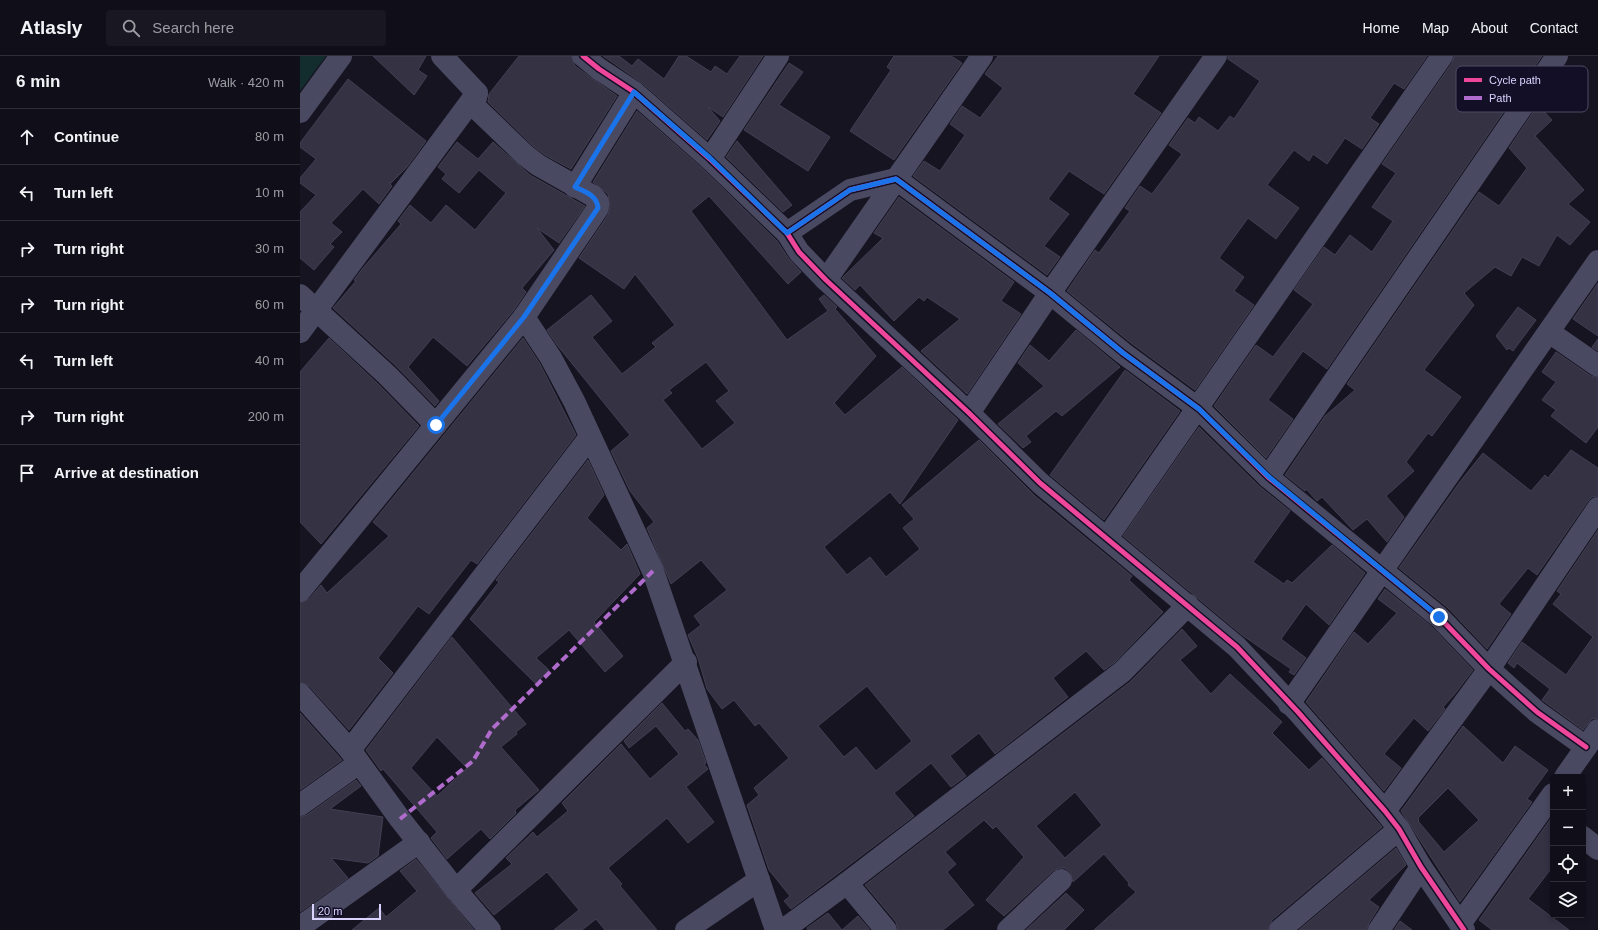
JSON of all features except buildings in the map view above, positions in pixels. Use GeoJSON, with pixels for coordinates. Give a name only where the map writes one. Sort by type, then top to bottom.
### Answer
{"type":"FeatureCollection","features":[{"type":"Feature","properties":{"kind":"street"},"geometry":{"type":"LineString","coordinates":[[300,112],[341,56]]}},
{"type":"Feature","properties":{"kind":"street"},"geometry":{"type":"LineString","coordinates":[[442,56],[477,93]]}},
{"type":"Feature","properties":{"kind":"street"},"geometry":{"type":"LineString","coordinates":[[583,56],[598,69],[634,92],[710,158],[787,233],[799,252],[826,280],[969,413],[1040,483],[1237,647],[1385,811],[1399,829],[1421,867],[1462,927],[1550,804]]}},
{"type":"Feature","properties":{"kind":"street"},"geometry":{"type":"LineString","coordinates":[[710,158],[778,56]]}},
{"type":"Feature","properties":{"kind":"street"},"geometry":{"type":"LineString","coordinates":[[826,280],[982,56]]}},
{"type":"Feature","properties":{"kind":"street"},"geometry":{"type":"LineString","coordinates":[[969,413],[1050,293],[1216,56]]}},
{"type":"Feature","properties":{"kind":"street"},"geometry":{"type":"LineString","coordinates":[[1107,538],[1199,409],[1442,56]]}},
{"type":"Feature","properties":{"kind":"street"},"geometry":{"type":"LineString","coordinates":[[1550,66],[1557,56]]}},
{"type":"Feature","properties":{"kind":"street"},"geometry":{"type":"LineString","coordinates":[[575,187],[634,92]]}},
{"type":"Feature","properties":{"kind":"street"},"geometry":{"type":"LineString","coordinates":[[300,591],[524,317],[598,208],[598,202],[593,196],[538,165],[525,155],[474,106],[477,93]]}},
{"type":"Feature","properties":{"kind":"street"},"geometry":{"type":"LineString","coordinates":[[300,332],[477,93]]}},
{"type":"Feature","properties":{"kind":"street"},"geometry":{"type":"LineString","coordinates":[[1268,476],[1518,112]]}},
{"type":"Feature","properties":{"kind":"street"},"geometry":{"type":"LineString","coordinates":[[787,233],[850,190],[896,179],[1050,293],[1123,353],[1199,409],[1268,476],[1439,617],[1489,670],[1536,712],[1592,738],[1567,774]]}},
{"type":"Feature","properties":{"kind":"street"},"geometry":{"type":"LineString","coordinates":[[1289,704],[1598,261]]}},
{"type":"Feature","properties":{"kind":"street"},"geometry":{"type":"LineString","coordinates":[[300,296],[387,375],[436,425]]}},
{"type":"Feature","properties":{"kind":"street"},"geometry":{"type":"LineString","coordinates":[[524,317],[550,358],[590,437],[653,571],[686,662],[776,930]]}},
{"type":"Feature","properties":{"kind":"street"},"geometry":{"type":"LineString","coordinates":[[1549,332],[1598,366]]}},
{"type":"Feature","properties":{"kind":"street"},"geometry":{"type":"LineString","coordinates":[[300,805],[354,756],[590,437]]}},
{"type":"Feature","properties":{"kind":"street"},"geometry":{"type":"LineString","coordinates":[[1385,811],[1489,670],[1598,508]]}},
{"type":"Feature","properties":{"kind":"street"},"geometry":{"type":"LineString","coordinates":[[783,930],[847,883],[1122,672],[1188,605]]}},
{"type":"Feature","properties":{"kind":"street"},"geometry":{"type":"LineString","coordinates":[[456,890],[686,662]]}},
{"type":"Feature","properties":{"kind":"street"},"geometry":{"type":"LineString","coordinates":[[300,694],[354,756],[456,890],[490,930]]}},
{"type":"Feature","properties":{"kind":"street"},"geometry":{"type":"LineString","coordinates":[[1280,930],[1399,829]]}},
{"type":"Feature","properties":{"kind":"street"},"geometry":{"type":"LineString","coordinates":[[1586,839],[1598,849]]}},
{"type":"Feature","properties":{"kind":"street"},"geometry":{"type":"LineString","coordinates":[[300,927],[419,842]]}},
{"type":"Feature","properties":{"kind":"street"},"geometry":{"type":"LineString","coordinates":[[1379,930],[1421,867]]}},
{"type":"Feature","properties":{"kind":"street"},"geometry":{"type":"LineString","coordinates":[[686,930],[759,880]]}},
{"type":"Feature","properties":{"kind":"street"},"geometry":{"type":"LineString","coordinates":[[1008,930],[1061,880]]}},
{"type":"Feature","properties":{"kind":"street"},"geometry":{"type":"LineString","coordinates":[[847,883],[886,930]]}},
{"type":"Feature","properties":{"kind":"green space"},"geometry":{"type":"Polygon","coordinates":[[[300,56],[326,56],[300,91],[300,56]]]}},
{"type":"Feature","properties":{"kind":"marked path"},"geometry":{"type":"LineString","coordinates":[[400,819],[473,761],[492,729],[653,571]]}},
{"type":"Feature","properties":{"kind":"cycle path"},"geometry":{"type":"LineString","coordinates":[[583,56],[599,69],[634,92],[710,159],[787,233],[799,252],[826,280],[969,413],[1040,483],[1237,647],[1298,712],[1385,811],[1399,829],[1421,867],[1464,930]]}},
{"type":"Feature","properties":{"kind":"cycle path"},"geometry":{"type":"LineString","coordinates":[[787,233],[850,190],[896,179],[1050,293],[1123,353],[1199,409],[1268,477],[1439,617],[1489,669],[1537,712],[1586,747]]}},
{"type":"Feature","properties":{"kind":"route"},"geometry":{"type":"LineString","coordinates":[[436,425],[524,317],[598,208],[598,202],[593,196],[575,187],[634,92],[710,158],[787,233],[830,202],[850,190],[873,183],[896,179],[1050,293],[1123,353],[1199,409],[1268,476],[1439,617]]}}]}
